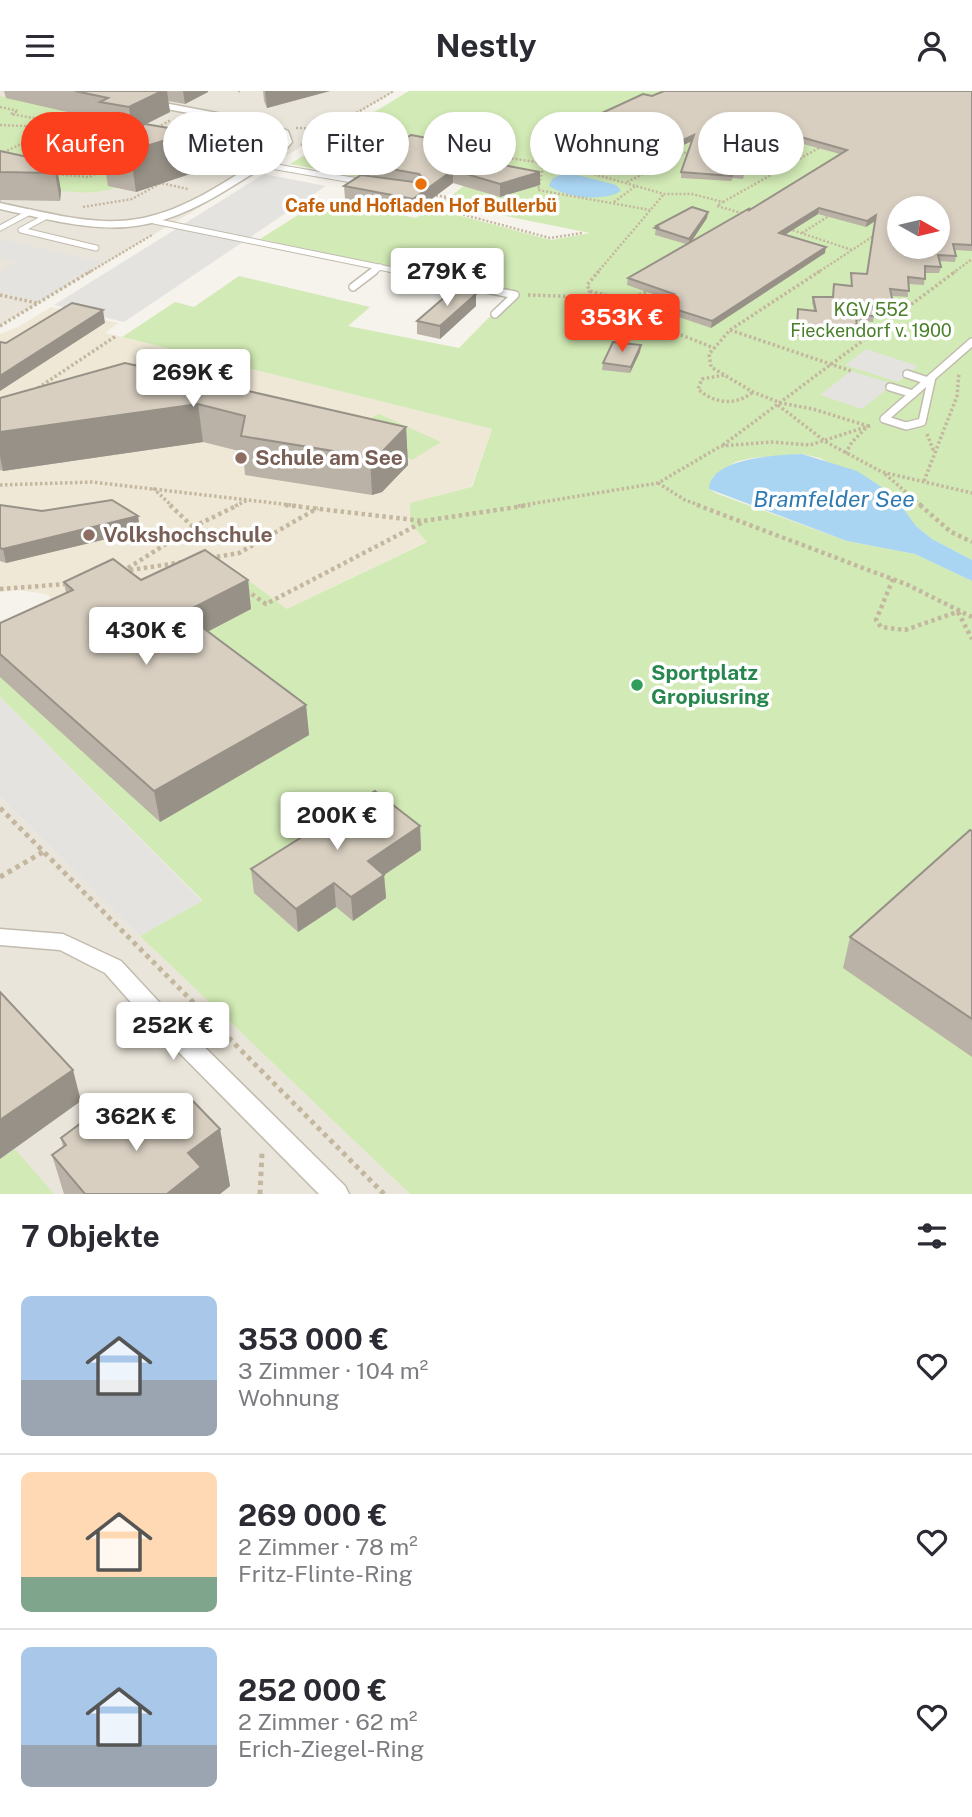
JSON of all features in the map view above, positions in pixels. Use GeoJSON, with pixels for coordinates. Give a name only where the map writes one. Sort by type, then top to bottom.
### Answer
{"type":"FeatureCollection","features":[{"type":"Feature","properties":{"kind":"street"},"geometry":{"type":"LineString","coordinates":[[142,102],[199,112]]}},
{"type":"Feature","properties":{"kind":"street"},"geometry":{"type":"LineString","coordinates":[[0,206],[99,226],[154,221],[178,212],[240,175]]}},
{"type":"Feature","properties":{"kind":"street"},"geometry":{"type":"LineString","coordinates":[[0,937],[9,935],[63,942],[113,967],[336,1194]]}},
{"type":"Feature","properties":{"kind":"lane"},"geometry":{"type":"LineString","coordinates":[[288,169],[378,185]]}},
{"type":"Feature","properties":{"kind":"lane"},"geometry":{"type":"LineString","coordinates":[[0,229],[30,212]]}},
{"type":"Feature","properties":{"kind":"lane"},"geometry":{"type":"LineString","coordinates":[[52,217],[21,230],[96,248]]}},
{"type":"Feature","properties":{"kind":"lane"},"geometry":{"type":"LineString","coordinates":[[154,221],[515,295]]}},
{"type":"Feature","properties":{"kind":"lane"},"geometry":{"type":"LineString","coordinates":[[353,287],[380,267]]}},
{"type":"Feature","properties":{"kind":"lane"},"geometry":{"type":"LineString","coordinates":[[495,314],[515,295]]}},
{"type":"Feature","properties":{"kind":"lane"},"geometry":{"type":"LineString","coordinates":[[884,419],[972,342]]}},
{"type":"Feature","properties":{"kind":"lane"},"geometry":{"type":"LineString","coordinates":[[907,375],[930,379]]}},
{"type":"Feature","properties":{"kind":"lane"},"geometry":{"type":"LineString","coordinates":[[884,419],[906,426],[922,422],[930,379]]}},
{"type":"Feature","properties":{"kind":"lane"},"geometry":{"type":"LineString","coordinates":[[890,387],[913,394]]}},
{"type":"Feature","properties":{"kind":"path"},"geometry":{"type":"LineString","coordinates":[[0,107],[18,111],[11,114],[21,116]]}},
{"type":"Feature","properties":{"kind":"path"},"geometry":{"type":"LineString","coordinates":[[153,130],[190,110]]}},
{"type":"Feature","properties":{"kind":"path"},"geometry":{"type":"LineString","coordinates":[[0,125],[21,126]]}},
{"type":"Feature","properties":{"kind":"path"},"geometry":{"type":"LineString","coordinates":[[288,128],[345,129],[410,141]]}},
{"type":"Feature","properties":{"kind":"path"},"geometry":{"type":"LineString","coordinates":[[755,217],[717,205],[830,142]]}},
{"type":"Feature","properties":{"kind":"path"},"geometry":{"type":"LineString","coordinates":[[0,154],[21,144]]}},
{"type":"Feature","properties":{"kind":"path"},"geometry":{"type":"LineString","coordinates":[[627,182],[698,146]]}},
{"type":"Feature","properties":{"kind":"path"},"geometry":{"type":"LineString","coordinates":[[59,175],[74,178],[93,175]]}},
{"type":"Feature","properties":{"kind":"path"},"geometry":{"type":"LineString","coordinates":[[542,175],[538,190],[650,210]]}},
{"type":"Feature","properties":{"kind":"path"},"geometry":{"type":"LineString","coordinates":[[599,175],[664,194],[692,194],[723,202]]}},
{"type":"Feature","properties":{"kind":"path"},"geometry":{"type":"LineString","coordinates":[[52,217],[76,208],[132,199],[161,184],[210,194]]}},
{"type":"Feature","properties":{"kind":"path"},"geometry":{"type":"LineString","coordinates":[[613,203],[637,185]]}},
{"type":"Feature","properties":{"kind":"path"},"geometry":{"type":"LineString","coordinates":[[428,194],[447,197],[435,207],[550,239],[582,233]]}},
{"type":"Feature","properties":{"kind":"path"},"geometry":{"type":"LineString","coordinates":[[660,284],[636,298],[612,297],[590,291],[587,285],[664,194]]}},
{"type":"Feature","properties":{"kind":"path"},"geometry":{"type":"LineString","coordinates":[[802,233],[835,212]]}},
{"type":"Feature","properties":{"kind":"path"},"geometry":{"type":"LineString","coordinates":[[779,225],[852,250]]}},
{"type":"Feature","properties":{"kind":"path"},"geometry":{"type":"LineString","coordinates":[[881,231],[730,330],[709,354],[710,367],[779,404],[826,442],[882,472],[972,493]]}},
{"type":"Feature","properties":{"kind":"path"},"geometry":{"type":"LineString","coordinates":[[0,485],[92,482],[424,521],[658,483],[721,446],[972,259]]}},
{"type":"Feature","properties":{"kind":"path"},"geometry":{"type":"LineString","coordinates":[[586,297],[590,291]]}},
{"type":"Feature","properties":{"kind":"path"},"geometry":{"type":"LineString","coordinates":[[0,295],[38,303]]}},
{"type":"Feature","properties":{"kind":"path"},"geometry":{"type":"LineString","coordinates":[[515,295],[586,297],[714,348]]}},
{"type":"Feature","properties":{"kind":"path"},"geometry":{"type":"LineString","coordinates":[[730,330],[851,371]]}},
{"type":"Feature","properties":{"kind":"path"},"geometry":{"type":"LineString","coordinates":[[35,391],[116,336]]}},
{"type":"Feature","properties":{"kind":"path"},"geometry":{"type":"LineString","coordinates":[[924,481],[957,396],[960,352]]}},
{"type":"Feature","properties":{"kind":"path"},"geometry":{"type":"LineString","coordinates":[[725,375],[702,379],[698,389],[705,396],[721,401],[738,401],[753,392]]}},
{"type":"Feature","properties":{"kind":"path"},"geometry":{"type":"LineString","coordinates":[[779,404],[813,409],[868,426]]}},
{"type":"Feature","properties":{"kind":"path"},"geometry":{"type":"LineString","coordinates":[[721,446],[740,443],[810,445],[826,442],[884,419]]}},
{"type":"Feature","properties":{"kind":"path"},"geometry":{"type":"LineString","coordinates":[[845,454],[868,426]]}},
{"type":"Feature","properties":{"kind":"path"},"geometry":{"type":"LineString","coordinates":[[882,472],[951,532],[972,542]]}},
{"type":"Feature","properties":{"kind":"path"},"geometry":{"type":"LineString","coordinates":[[658,483],[685,500],[893,579],[972,617]]}},
{"type":"Feature","properties":{"kind":"path"},"geometry":{"type":"LineString","coordinates":[[153,488],[192,527]]}},
{"type":"Feature","properties":{"kind":"path"},"geometry":{"type":"LineString","coordinates":[[125,571],[192,527],[249,499]]}},
{"type":"Feature","properties":{"kind":"path"},"geometry":{"type":"LineString","coordinates":[[212,567],[201,559],[239,554],[318,507]]}},
{"type":"Feature","properties":{"kind":"path"},"geometry":{"type":"LineString","coordinates":[[244,589],[266,604],[424,521]]}},
{"type":"Feature","properties":{"kind":"path"},"geometry":{"type":"LineString","coordinates":[[113,573],[188,561]]}},
{"type":"Feature","properties":{"kind":"path"},"geometry":{"type":"LineString","coordinates":[[893,579],[876,620],[881,627],[905,630],[958,611]]}},
{"type":"Feature","properties":{"kind":"path"},"geometry":{"type":"LineString","coordinates":[[0,589],[79,582]]}},
{"type":"Feature","properties":{"kind":"path"},"geometry":{"type":"LineString","coordinates":[[64,597],[67,584]]}},
{"type":"Feature","properties":{"kind":"path"},"geometry":{"type":"LineString","coordinates":[[958,611],[972,639]]}},
{"type":"Feature","properties":{"kind":"path"},"geometry":{"type":"LineString","coordinates":[[0,808],[384,1194]]}},
{"type":"Feature","properties":{"kind":"path"},"geometry":{"type":"LineString","coordinates":[[0,877],[43,852]]}},
{"type":"Feature","properties":{"kind":"path"},"geometry":{"type":"LineString","coordinates":[[260,1194],[264,1121]]}},
{"type":"Feature","properties":{"kind":"shaded area"},"geometry":{"type":"Polygon","coordinates":[[[0,91],[395,91],[360,112],[302,112],[302,146],[288,155],[288,112],[163,112],[163,175],[254,175],[0,326],[0,91]]]}},
{"type":"Feature","properties":{"kind":"shaded area"},"geometry":{"type":"Polygon","coordinates":[[[163,128],[163,153],[149,150],[149,135],[163,128]]]}},
{"type":"Feature","properties":{"kind":"shaded area"},"geometry":{"type":"Polygon","coordinates":[[[262,175],[326,186],[124,322],[54,305],[262,175]]]}},
{"type":"Feature","properties":{"kind":"shaded area"},"geometry":{"type":"Polygon","coordinates":[[[0,239],[102,262],[38,301],[0,292],[0,272],[17,262],[0,258],[0,239]]]}},
{"type":"Feature","properties":{"kind":"shaded area","name":"Schule am See"},"geometry":{"type":"Polygon","coordinates":[[[51,307],[118,323],[105,333],[492,429],[471,487],[428,541],[287,609],[236,571],[65,610],[46,594],[18,590],[0,592],[0,334],[18,327],[51,307]]]}},
{"type":"Feature","properties":{"kind":"shaded area"},"geometry":{"type":"Polygon","coordinates":[[[866,349],[918,366],[898,382],[845,365],[866,349]]]}},
{"type":"Feature","properties":{"kind":"shaded area"},"geometry":{"type":"Polygon","coordinates":[[[851,371],[893,384],[862,409],[820,395],[851,371]]]}},
{"type":"Feature","properties":{"kind":"shaded area"},"geometry":{"type":"Polygon","coordinates":[[[0,697],[202,901],[140,936],[0,797],[0,697]]]}},
{"type":"Feature","properties":{"kind":"shaded area"},"geometry":{"type":"Polygon","coordinates":[[[0,797],[140,936],[410,1194],[0,1194],[0,797]]]}},
{"type":"Feature","properties":{"kind":"green space","name":"KGV 552 Fieckendorf v. 1900"},"geometry":{"type":"Polygon","coordinates":[[[409,91],[972,91],[972,560],[932,539],[916,526],[894,496],[820,458],[802,454],[735,462],[713,477],[709,489],[847,541],[915,554],[972,581],[972,1194],[410,1194],[140,936],[202,900],[0,697],[0,643],[124,580],[236,571],[287,609],[427,542],[411,524],[410,503],[472,487],[492,429],[122,337],[175,302],[194,307],[239,276],[370,307],[348,326],[459,348],[513,293],[260,239],[322,200],[416,218],[431,208],[551,240],[590,233],[442,203],[478,175],[516,175],[516,112],[423,112],[423,139],[409,137],[409,112],[374,112],[409,91]]]}},
{"type":"Feature","properties":{"kind":"green space"},"geometry":{"type":"Polygon","coordinates":[[[0,96],[69,112],[21,112],[21,175],[121,175],[118,187],[89,192],[46,188],[0,178],[0,96]]]}},
{"type":"Feature","properties":{"kind":"green space"},"geometry":{"type":"Polygon","coordinates":[[[302,157],[302,166],[290,164],[302,157]]]}},
{"type":"Feature","properties":{"kind":"green space"},"geometry":{"type":"Polygon","coordinates":[[[379,414],[441,442],[412,460],[349,430],[379,414]]]}},
{"type":"Feature","properties":{"kind":"green space"},"geometry":{"type":"Polygon","coordinates":[[[15,1149],[54,1194],[0,1194],[0,1159],[15,1149]]]}},
{"type":"Feature","properties":{"kind":"water"},"geometry":{"type":"Polygon","coordinates":[[[560,175],[578,175],[616,185],[621,191],[605,197],[575,196],[549,186],[552,179],[560,175]]]}},
{"type":"Feature","properties":{"kind":"water","name":"Bramfelder See"},"geometry":{"type":"Polygon","coordinates":[[[802,454],[857,471],[894,496],[916,526],[932,539],[972,560],[972,581],[915,554],[847,541],[709,489],[712,478],[733,464],[763,457],[802,454]]]}},
{"type":"Feature","properties":{"kind":"building"},"geometry":{"type":"Polygon","coordinates":[[[75,91],[162,91],[129,107],[100,102],[108,98],[75,91]]]}},
{"type":"Feature","properties":{"kind":"building"},"geometry":{"type":"Polygon","coordinates":[[[664,91],[972,91],[972,245],[953,244],[956,256],[950,256],[950,196],[887,196],[887,259],[939,259],[941,267],[925,266],[925,279],[908,277],[909,291],[890,289],[893,303],[873,302],[874,316],[856,315],[857,329],[835,327],[836,332],[797,329],[798,309],[816,311],[813,297],[833,297],[834,284],[852,286],[851,273],[867,274],[876,215],[867,221],[819,208],[779,233],[826,247],[712,321],[659,304],[674,294],[628,278],[750,208],[748,211],[847,150],[804,138],[804,112],[698,112],[698,173],[684,172],[684,163],[694,135],[684,140],[684,112],[604,112],[643,94],[652,96],[664,91]]]}},
{"type":"Feature","properties":{"kind":"building"},"geometry":{"type":"Polygon","coordinates":[[[149,125],[163,127],[163,141],[149,145],[149,125]]]}},
{"type":"Feature","properties":{"kind":"building"},"geometry":{"type":"Polygon","coordinates":[[[409,136],[423,137],[423,175],[446,175],[413,199],[344,186],[361,175],[421,183],[423,178],[419,174],[409,172],[409,136]]]}},
{"type":"Feature","properties":{"kind":"building"},"geometry":{"type":"Polygon","coordinates":[[[0,151],[21,156],[21,172],[0,172],[0,151]]]}},
{"type":"Feature","properties":{"kind":"building"},"geometry":{"type":"Polygon","coordinates":[[[516,167],[530,170],[530,175],[500,184],[470,175],[516,175],[516,167]]]}},
{"type":"Feature","properties":{"kind":"building"},"geometry":{"type":"Polygon","coordinates":[[[692,207],[708,212],[689,239],[655,228],[658,227],[656,226],[692,207]]]}},
{"type":"Feature","properties":{"kind":"building"},"geometry":{"type":"Polygon","coordinates":[[[454,289],[476,294],[440,326],[417,321],[454,289]]]}},
{"type":"Feature","properties":{"kind":"building"},"geometry":{"type":"Polygon","coordinates":[[[72,303],[103,310],[0,376],[0,342],[6,343],[72,303]]]}},
{"type":"Feature","properties":{"kind":"building"},"geometry":{"type":"Polygon","coordinates":[[[613,342],[641,345],[631,367],[603,363],[613,342]]]}},
{"type":"Feature","properties":{"kind":"building"},"geometry":{"type":"Polygon","coordinates":[[[125,363],[406,427],[380,454],[370,457],[241,436],[245,416],[198,404],[0,432],[0,398],[125,363]]]}},
{"type":"Feature","properties":{"kind":"building"},"geometry":{"type":"Polygon","coordinates":[[[112,500],[138,516],[0,548],[0,505],[42,511],[112,500]]]}},
{"type":"Feature","properties":{"kind":"building"},"geometry":{"type":"Polygon","coordinates":[[[205,550],[248,580],[183,613],[306,705],[154,791],[0,654],[0,623],[73,590],[64,582],[113,559],[141,580],[205,550]]]}},
{"type":"Feature","properties":{"kind":"building"},"geometry":{"type":"Polygon","coordinates":[[[375,791],[420,826],[368,861],[384,875],[351,897],[334,883],[296,909],[251,869],[375,791]]]}},
{"type":"Feature","properties":{"kind":"building"},"geometry":{"type":"Polygon","coordinates":[[[972,831],[972,1019],[850,937],[972,831]]]}},
{"type":"Feature","properties":{"kind":"building"},"geometry":{"type":"Polygon","coordinates":[[[0,992],[73,1070],[0,1120],[0,992]]]}},
{"type":"Feature","properties":{"kind":"building"},"geometry":{"type":"Polygon","coordinates":[[[189,1097],[220,1129],[188,1153],[201,1167],[167,1194],[85,1194],[52,1155],[66,1145],[61,1138],[93,1114],[105,1128],[118,1119],[134,1136],[189,1097]]]}},
{"type":"Feature","properties":{"kind":"place","name":"Cafe und Hofladen Hof Bullerbü"},"geometry":{"type":"Point","coordinates":[421,184]}},
{"type":"Feature","properties":{"kind":"place","name":"Schule am See"},"geometry":{"type":"Point","coordinates":[241,458]}},
{"type":"Feature","properties":{"kind":"place","name":"Volkshochschule"},"geometry":{"type":"Point","coordinates":[89,535]}},
{"type":"Feature","properties":{"kind":"place","name":"Sportplatz Gropiusring"},"geometry":{"type":"Point","coordinates":[637,685]}}]}
